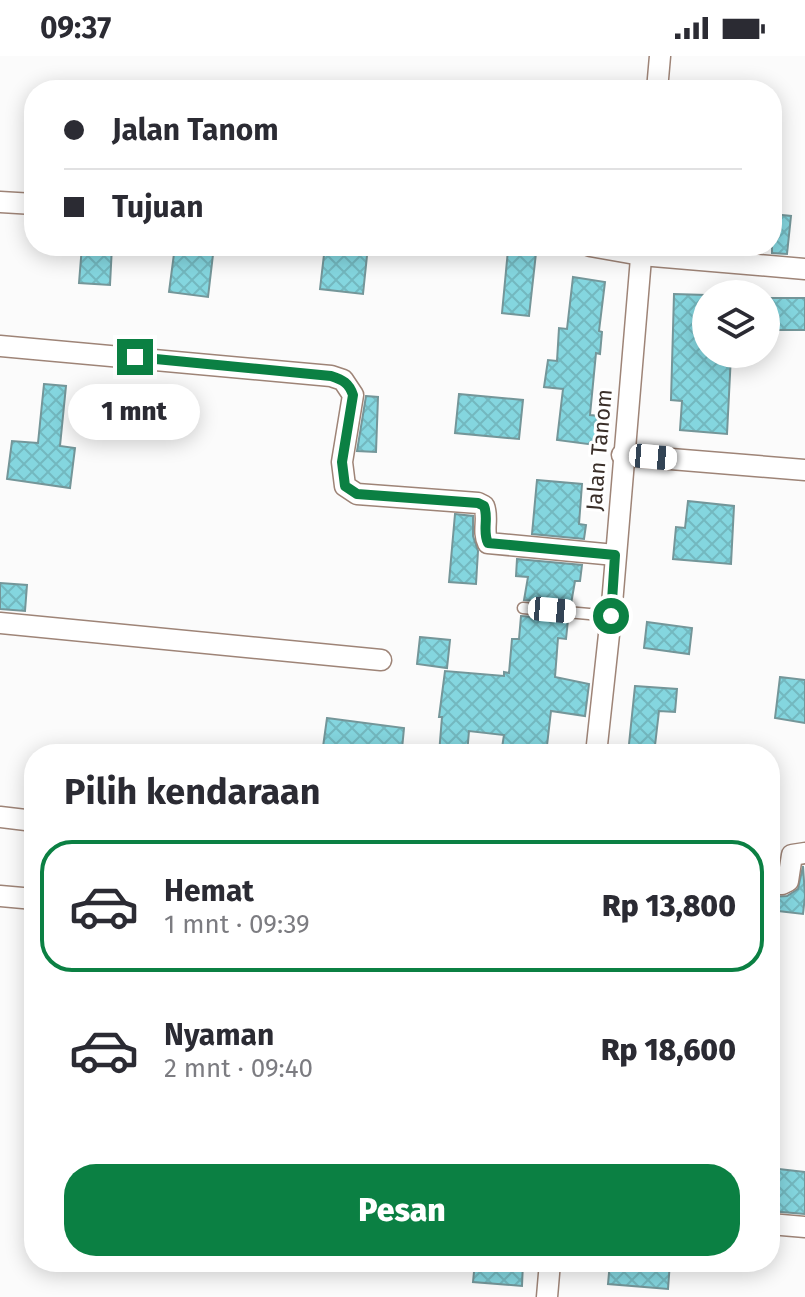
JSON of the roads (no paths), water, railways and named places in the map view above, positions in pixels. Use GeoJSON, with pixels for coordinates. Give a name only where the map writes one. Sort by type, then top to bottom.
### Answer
{"type":"FeatureCollection","features":[{"type":"Feature","properties":{"kind":"street"},"geometry":{"type":"LineString","coordinates":[[658,80],[660,56]]}},
{"type":"Feature","properties":{"kind":"street"},"geometry":{"type":"LineString","coordinates":[[0,202],[24,203]]}},
{"type":"Feature","properties":{"kind":"street","name":"Jalan Tanom"},"geometry":{"type":"LineString","coordinates":[[597,744],[611,616],[640,256]]}},
{"type":"Feature","properties":{"kind":"street"},"geometry":{"type":"LineString","coordinates":[[693,256],[805,269]]}},
{"type":"Feature","properties":{"kind":"street"},"geometry":{"type":"LineString","coordinates":[[0,346],[331,376],[343,380],[353,395],[342,462],[345,486],[357,494],[478,503],[484,506],[488,514],[485,535],[488,543],[615,555]]}},
{"type":"Feature","properties":{"kind":"street"},"geometry":{"type":"LineString","coordinates":[[622,455],[805,470]]}},
{"type":"Feature","properties":{"kind":"street"},"geometry":{"type":"LineString","coordinates":[[0,623],[381,660]]}},
{"type":"Feature","properties":{"kind":"street"},"geometry":{"type":"LineString","coordinates":[[0,817],[24,820]]}},
{"type":"Feature","properties":{"kind":"street"},"geometry":{"type":"LineString","coordinates":[[780,884],[788,881],[792,855],[805,853]]}},
{"type":"Feature","properties":{"kind":"street"},"geometry":{"type":"LineString","coordinates":[[0,896],[24,898]]}},
{"type":"Feature","properties":{"kind":"street"},"geometry":{"type":"LineString","coordinates":[[780,1225],[805,1227]]}},
{"type":"Feature","properties":{"kind":"street"},"geometry":{"type":"LineString","coordinates":[[547,1297],[549,1272]]}},
{"type":"Feature","properties":{"kind":"lane"},"geometry":{"type":"LineString","coordinates":[[523,608],[611,616]]}}]}
